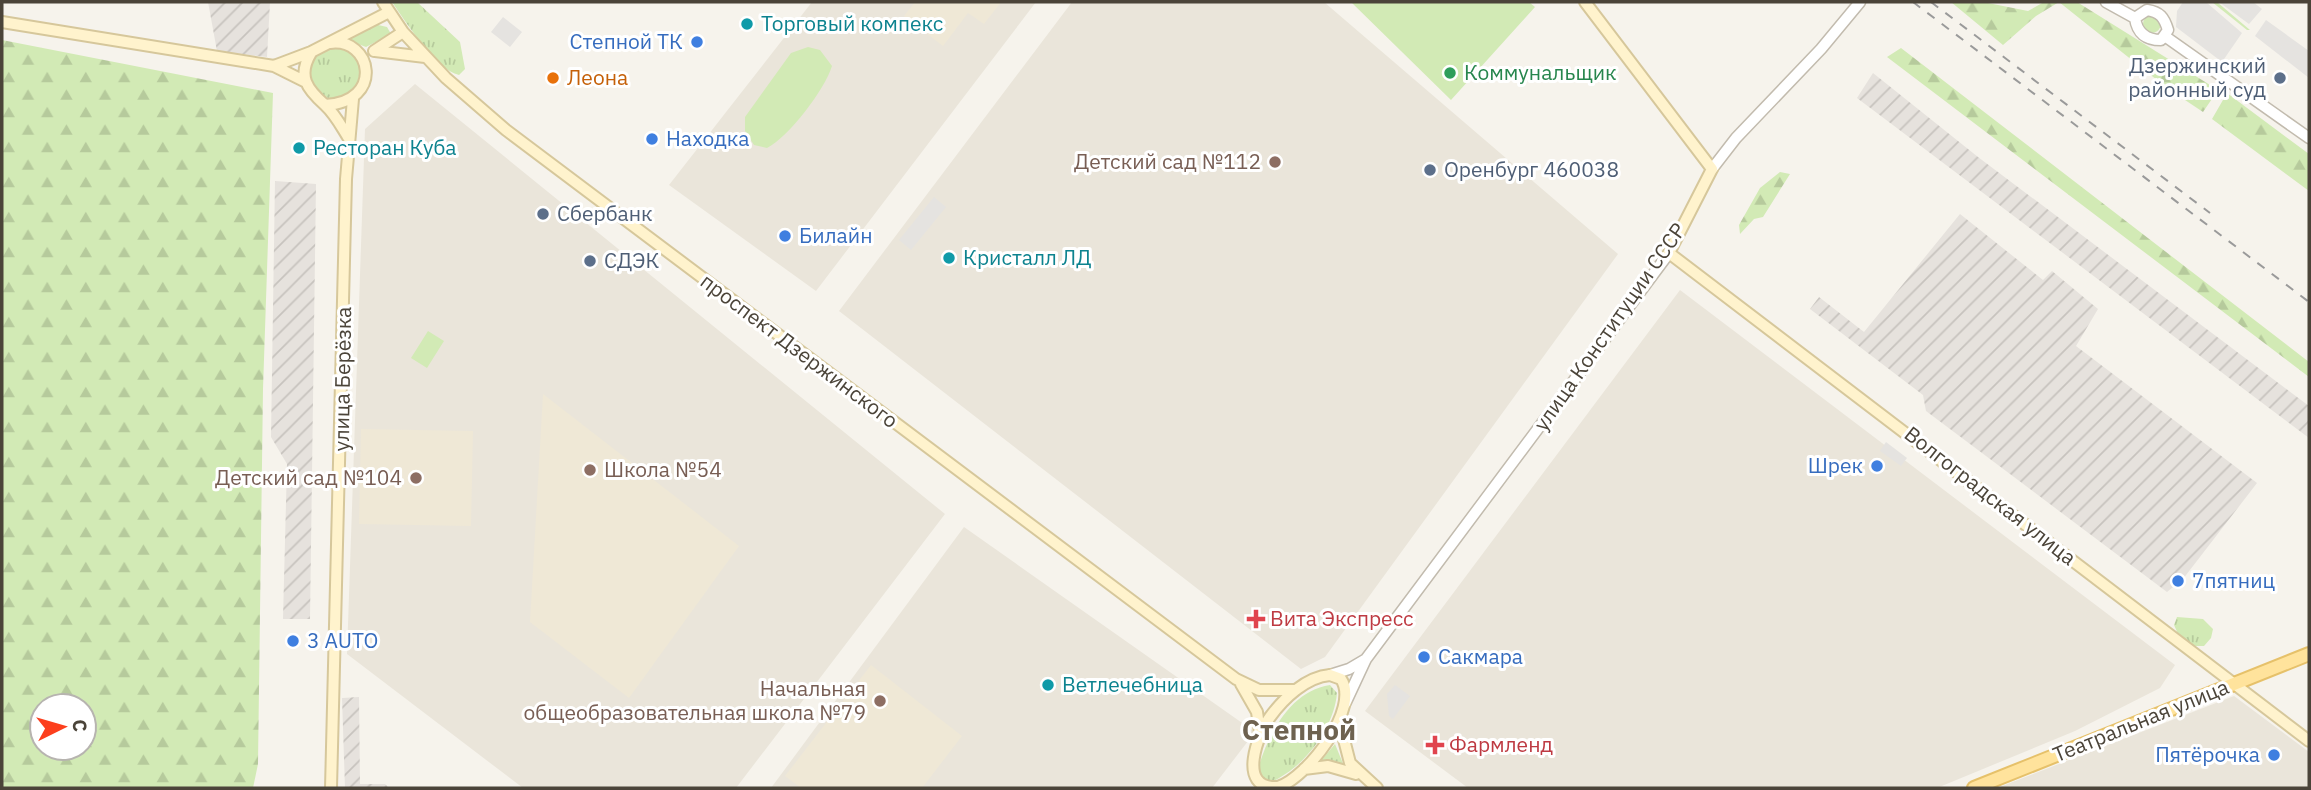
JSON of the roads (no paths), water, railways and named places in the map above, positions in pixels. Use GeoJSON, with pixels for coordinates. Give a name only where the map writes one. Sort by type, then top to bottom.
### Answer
{"type":"FeatureCollection","features":[{"type":"Feature","properties":{"kind":"main road"},"geometry":{"type":"LineString","coordinates":[[1586,2],[1712,169]]}},
{"type":"Feature","properties":{"kind":"main road"},"geometry":{"type":"LineString","coordinates":[[274,66],[311,52],[386,7]]}},
{"type":"Feature","properties":{"kind":"main road","name":"проспект Дзержинского"},"geometry":{"type":"LineString","coordinates":[[386,7],[425,57],[513,135],[1236,679],[1259,690],[1296,690]]}},
{"type":"Feature","properties":{"kind":"main road"},"geometry":{"type":"LineString","coordinates":[[2,22],[274,66],[304,82]]}},
{"type":"Feature","properties":{"kind":"main road"},"geometry":{"type":"LineString","coordinates":[[362,58],[403,32]]}},
{"type":"Feature","properties":{"kind":"main road"},"geometry":{"type":"LineString","coordinates":[[325,43],[346,44],[362,58],[366,74],[365,84],[353,99],[326,105]]}},
{"type":"Feature","properties":{"kind":"main road"},"geometry":{"type":"LineString","coordinates":[[375,51],[425,57]]}},
{"type":"Feature","properties":{"kind":"main road"},"geometry":{"type":"LineString","coordinates":[[311,52],[303,71],[304,82],[312,96],[326,105],[348,137]]}},
{"type":"Feature","properties":{"kind":"main road","name":"улица Берёзка"},"geometry":{"type":"LineString","coordinates":[[331,788],[348,137],[353,99]]}},
{"type":"Feature","properties":{"kind":"main road","name":"улица Конституции СССР"},"geometry":{"type":"LineString","coordinates":[[1669,253],[1712,169]]}},
{"type":"Feature","properties":{"kind":"main road","name":"Волгоградская улица"},"geometry":{"type":"LineString","coordinates":[[1669,253],[2309,741]]}},
{"type":"Feature","properties":{"kind":"main road","name":"Театральная улица"},"geometry":{"type":"LineString","coordinates":[[1974,788],[2309,654]]}},
{"type":"Feature","properties":{"kind":"main road"},"geometry":{"type":"LineString","coordinates":[[1330,675],[1344,684],[1345,704],[1323,747],[1299,773],[1272,788],[1260,785],[1253,775],[1253,761],[1260,735],[1269,718],[1296,690],[1319,677],[1330,675]]}},
{"type":"Feature","properties":{"kind":"main road","name":"проспект Дзержинского"},"geometry":{"type":"LineString","coordinates":[[1236,679],[1251,696],[1257,712],[1260,735]]}},
{"type":"Feature","properties":{"kind":"main road"},"geometry":{"type":"LineString","coordinates":[[1339,720],[1347,755],[1362,777]]}},
{"type":"Feature","properties":{"kind":"main road"},"geometry":{"type":"LineString","coordinates":[[1299,773],[1336,767],[1362,777],[1377,788]]}},
{"type":"Feature","properties":{"kind":"street","name":"улица Конституции СССР"},"geometry":{"type":"LineString","coordinates":[[1712,169],[1736,138],[1821,49],[1860,2]]}},
{"type":"Feature","properties":{"kind":"street"},"geometry":{"type":"LineString","coordinates":[[2106,2],[2135,18]]}},
{"type":"Feature","properties":{"kind":"street"},"geometry":{"type":"LineString","coordinates":[[2142,10],[2156,11],[2166,22],[2166,37],[2155,40],[2147,38],[2136,28],[2135,18],[2142,10]]}},
{"type":"Feature","properties":{"kind":"street"},"geometry":{"type":"LineString","coordinates":[[2166,37],[2309,138]]}},
{"type":"Feature","properties":{"kind":"street","name":"улица Конституции СССР"},"geometry":{"type":"LineString","coordinates":[[1345,704],[1366,659],[1669,253]]}},
{"type":"Feature","properties":{"kind":"street","name":"улица Конституции СССР"},"geometry":{"type":"LineString","coordinates":[[1330,675],[1349,669],[1366,659]]}},
{"type":"Feature","properties":{"kind":"street"},"geometry":{"type":"LineString","coordinates":[[1285,788],[1299,773]]}},
{"type":"Feature","properties":{"kind":"street"},"geometry":{"type":"LineString","coordinates":[[1253,775],[1256,788]]}},
{"type":"Feature","properties":{"kind":"railway"},"geometry":{"type":"LineString","coordinates":[[1913,2],[2309,302]]}},
{"type":"Feature","properties":{"kind":"railway"},"geometry":{"type":"LineString","coordinates":[[1931,2],[2210,213]]}},
{"type":"Feature","properties":{"kind":"place","name":"Торговый компекс"},"geometry":{"type":"Point","coordinates":[747,24]}},
{"type":"Feature","properties":{"kind":"place","name":"Степной ТК"},"geometry":{"type":"Point","coordinates":[697,42]}},
{"type":"Feature","properties":{"kind":"place","name":"Коммунальщик"},"geometry":{"type":"Point","coordinates":[1450,73]}},
{"type":"Feature","properties":{"kind":"place","name":"Леона"},"geometry":{"type":"Point","coordinates":[553,78]}},
{"type":"Feature","properties":{"kind":"place","name":"Дзержинский районный суд"},"geometry":{"type":"Point","coordinates":[2280,78]}},
{"type":"Feature","properties":{"kind":"place","name":"Находка"},"geometry":{"type":"Point","coordinates":[652,139]}},
{"type":"Feature","properties":{"kind":"place","name":"Ресторан Куба"},"geometry":{"type":"Point","coordinates":[299,148]}},
{"type":"Feature","properties":{"kind":"place","name":"Детский сад №112"},"geometry":{"type":"Point","coordinates":[1275,162]}},
{"type":"Feature","properties":{"kind":"place","name":"Оренбург 460038"},"geometry":{"type":"Point","coordinates":[1430,170]}},
{"type":"Feature","properties":{"kind":"place","name":"Сбербанк"},"geometry":{"type":"Point","coordinates":[543,214]}},
{"type":"Feature","properties":{"kind":"place","name":"Билайн"},"geometry":{"type":"Point","coordinates":[785,236]}},
{"type":"Feature","properties":{"kind":"place","name":"Кристалл ЛД"},"geometry":{"type":"Point","coordinates":[949,258]}},
{"type":"Feature","properties":{"kind":"place","name":"СДЭК"},"geometry":{"type":"Point","coordinates":[590,261]}},
{"type":"Feature","properties":{"kind":"place","name":"Шрек"},"geometry":{"type":"Point","coordinates":[1877,466]}},
{"type":"Feature","properties":{"kind":"place","name":"Школа №54"},"geometry":{"type":"Point","coordinates":[590,470]}},
{"type":"Feature","properties":{"kind":"place","name":"Детский сад №104"},"geometry":{"type":"Point","coordinates":[416,478]}},
{"type":"Feature","properties":{"kind":"place","name":"7пятниц"},"geometry":{"type":"Point","coordinates":[2178,581]}},
{"type":"Feature","properties":{"kind":"place","name":"Вита Экспресс"},"geometry":{"type":"Point","coordinates":[1256,619]}},
{"type":"Feature","properties":{"kind":"place","name":"3 AUTO"},"geometry":{"type":"Point","coordinates":[293,641]}},
{"type":"Feature","properties":{"kind":"place","name":"Сакмара"},"geometry":{"type":"Point","coordinates":[1424,657]}},
{"type":"Feature","properties":{"kind":"place","name":"Ветлечебница"},"geometry":{"type":"Point","coordinates":[1048,685]}},
{"type":"Feature","properties":{"kind":"place","name":"Начальная общеобразовательная школа №79"},"geometry":{"type":"Point","coordinates":[880,701]}},
{"type":"Feature","properties":{"kind":"place","name":"Фармленд"},"geometry":{"type":"Point","coordinates":[1435,745]}},
{"type":"Feature","properties":{"kind":"place","name":"Пятёрочка"},"geometry":{"type":"Point","coordinates":[2274,755]}},
{"type":"Feature","properties":{"kind":"district","name":"Степной"},"geometry":{"type":"Point","coordinates":[1299,730]}}]}
